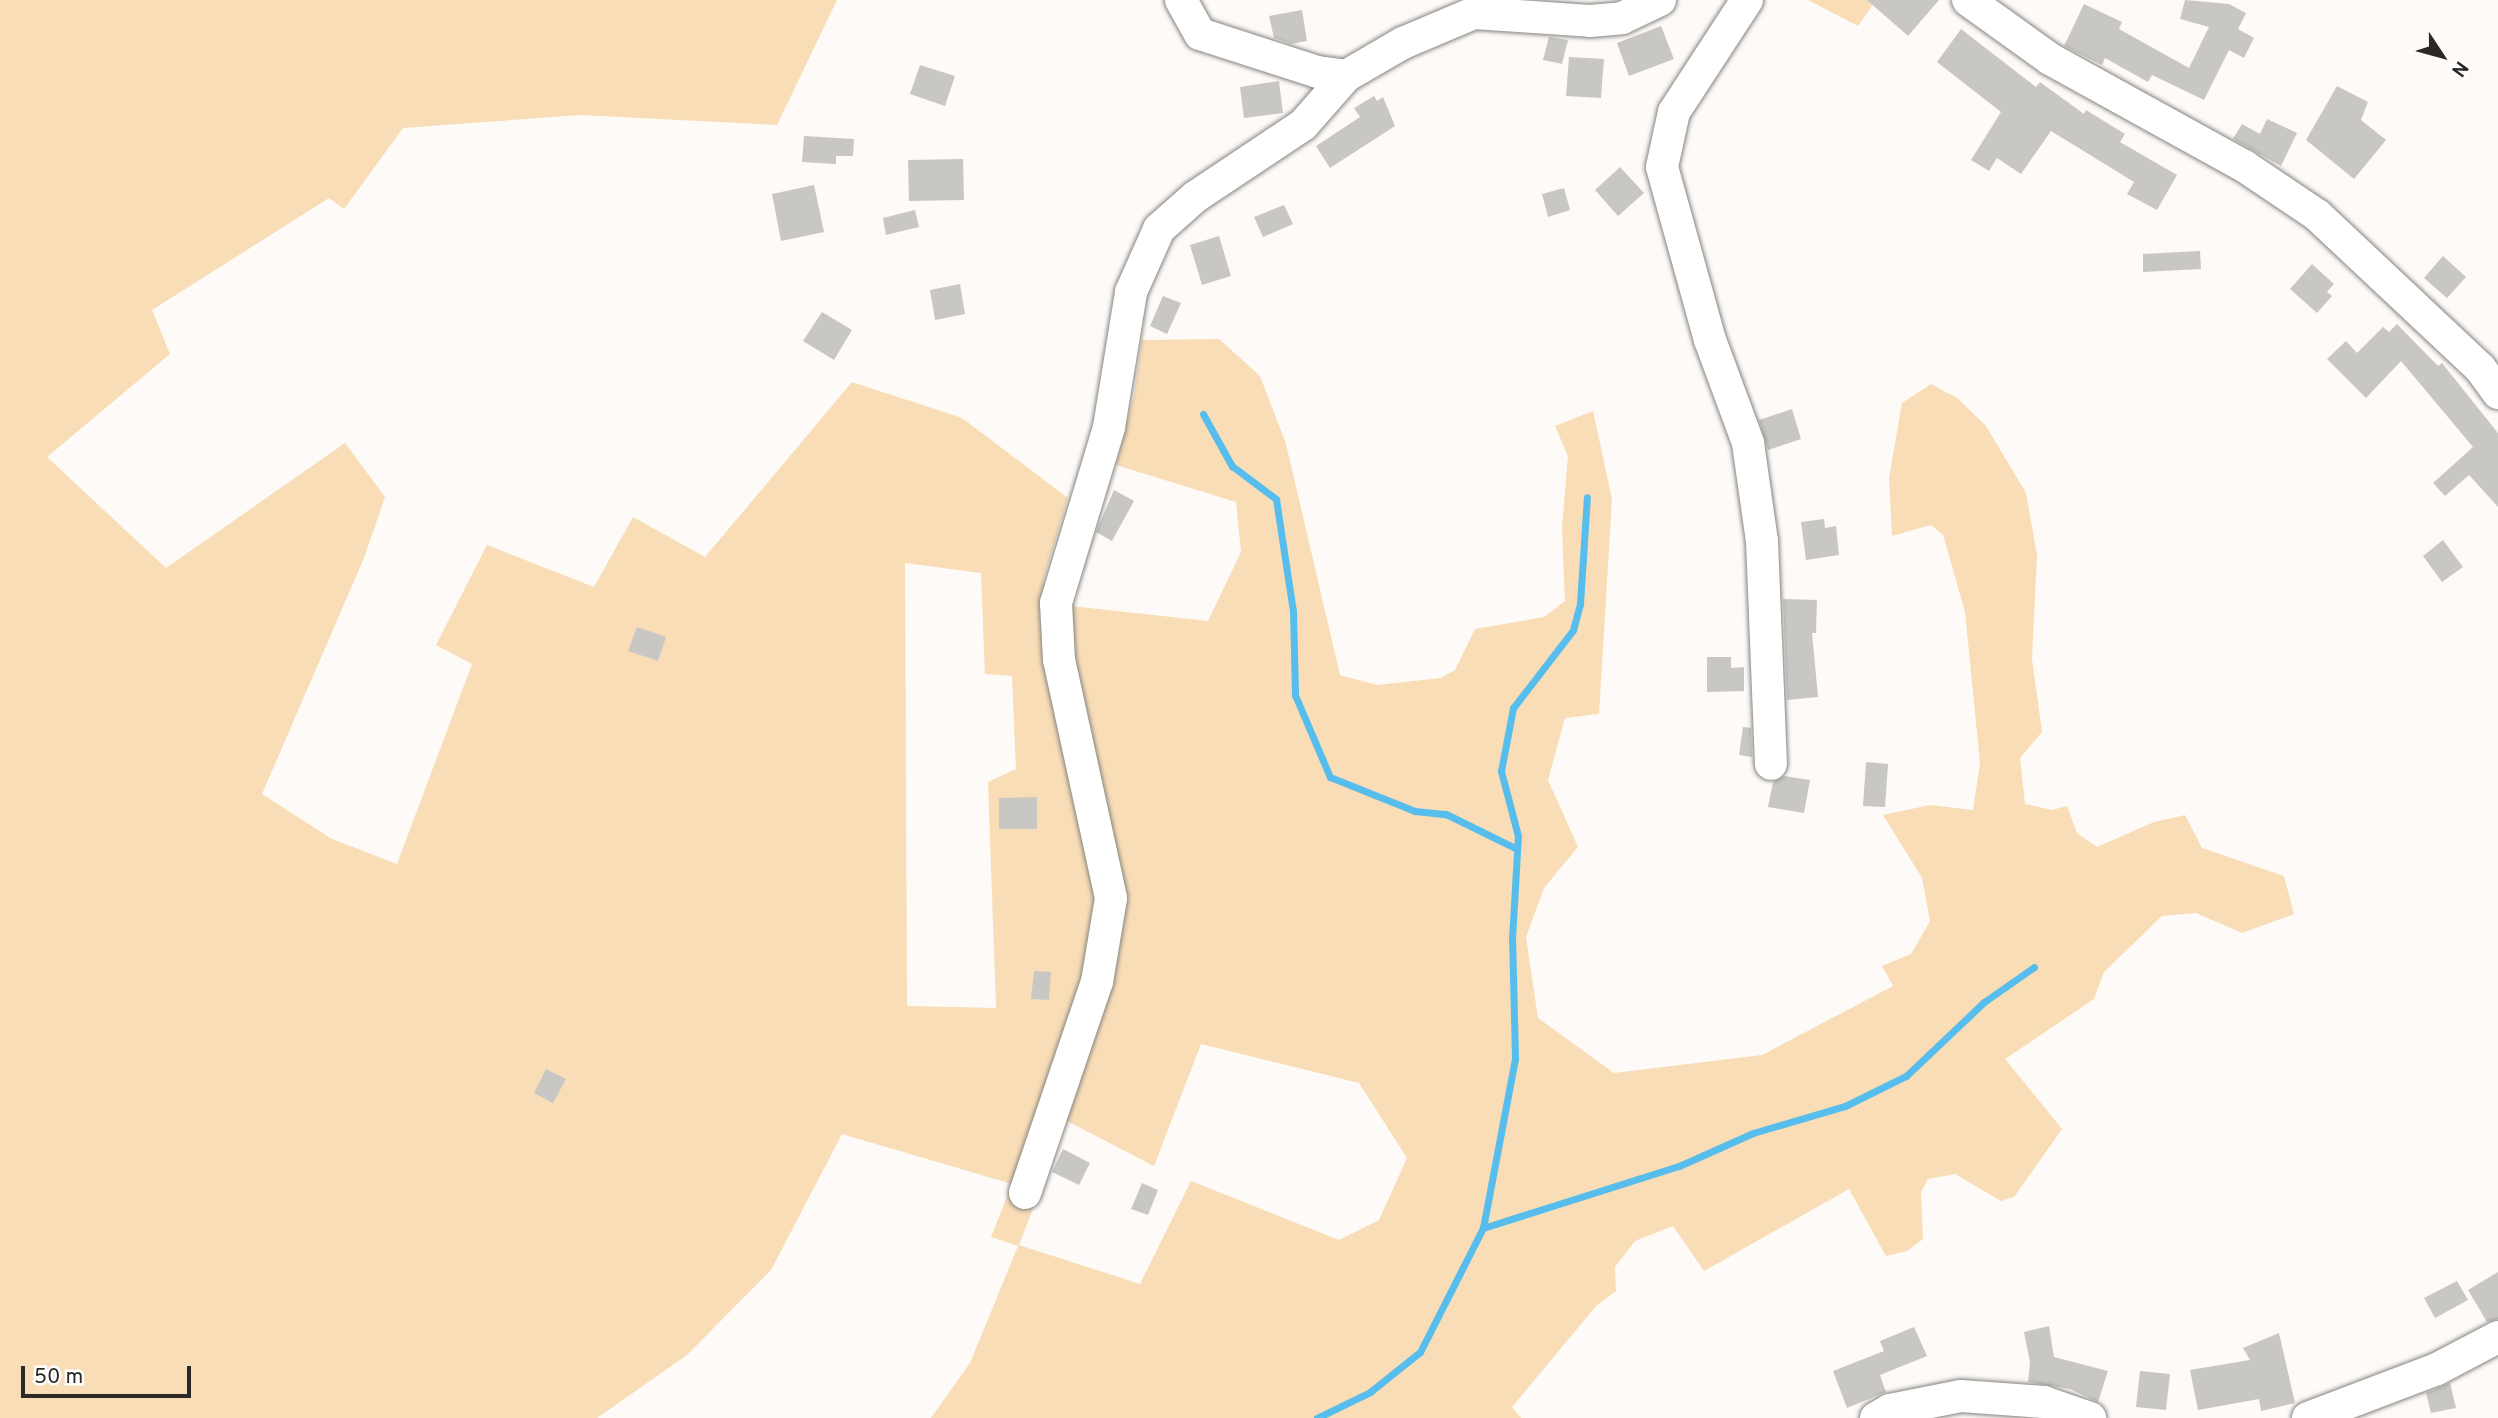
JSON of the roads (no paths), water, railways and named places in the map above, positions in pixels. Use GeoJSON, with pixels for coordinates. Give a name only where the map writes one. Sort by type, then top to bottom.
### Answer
{"type":"FeatureCollection","features":[{"type":"Feature","properties":{"kind":"street"},"geometry":{"type":"LineString","coordinates":[[1181,0],[1200,34],[1318,72],[1346,76]]}},
{"type":"Feature","properties":{"kind":"street"},"geometry":{"type":"LineString","coordinates":[[1025,1193],[1097,982],[1111,898],[1059,660],[1056,603],[1109,427],[1131,292],[1159,229],[1195,197],[1303,125],[1346,76],[1403,43],[1474,13],[1590,21],[1622,18],[1660,0]]}},
{"type":"Feature","properties":{"kind":"street"},"geometry":{"type":"LineString","coordinates":[[1747,0],[1674,113],[1662,167],[1706,327],[1748,443],[1762,541],[1771,764]]}},
{"type":"Feature","properties":{"kind":"street"},"geometry":{"type":"LineString","coordinates":[[1968,0],[2050,59],[2245,166],[2317,215],[2480,368],[2498,393]]}},
{"type":"Feature","properties":{"kind":"street"},"geometry":{"type":"LineString","coordinates":[[2308,1418],[2437,1369],[2498,1338]]}},
{"type":"Feature","properties":{"kind":"street"},"geometry":{"type":"LineString","coordinates":[[1876,1418],[1890,1410],[1961,1396],[2044,1402],[2090,1418]]}},
{"type":"Feature","properties":{"kind":"waterway"},"geometry":{"type":"LineString","coordinates":[[1203,414],[1232,466],[1276,499],[1293,611],[1295,695],[1330,777],[1415,811],[1446,814],[1517,849]]}},
{"type":"Feature","properties":{"kind":"waterway"},"geometry":{"type":"LineString","coordinates":[[1317,1418],[1370,1392],[1420,1352],[1483,1228],[1515,1058],[1512,939],[1518,836],[1501,771],[1513,708],[1573,630],[1580,604],[1587,497]]}},
{"type":"Feature","properties":{"kind":"waterway"},"geometry":{"type":"LineString","coordinates":[[1483,1228],[1679,1166],[1753,1133],[1845,1106],[1906,1076],[1984,1002],[2034,967]]}}]}
